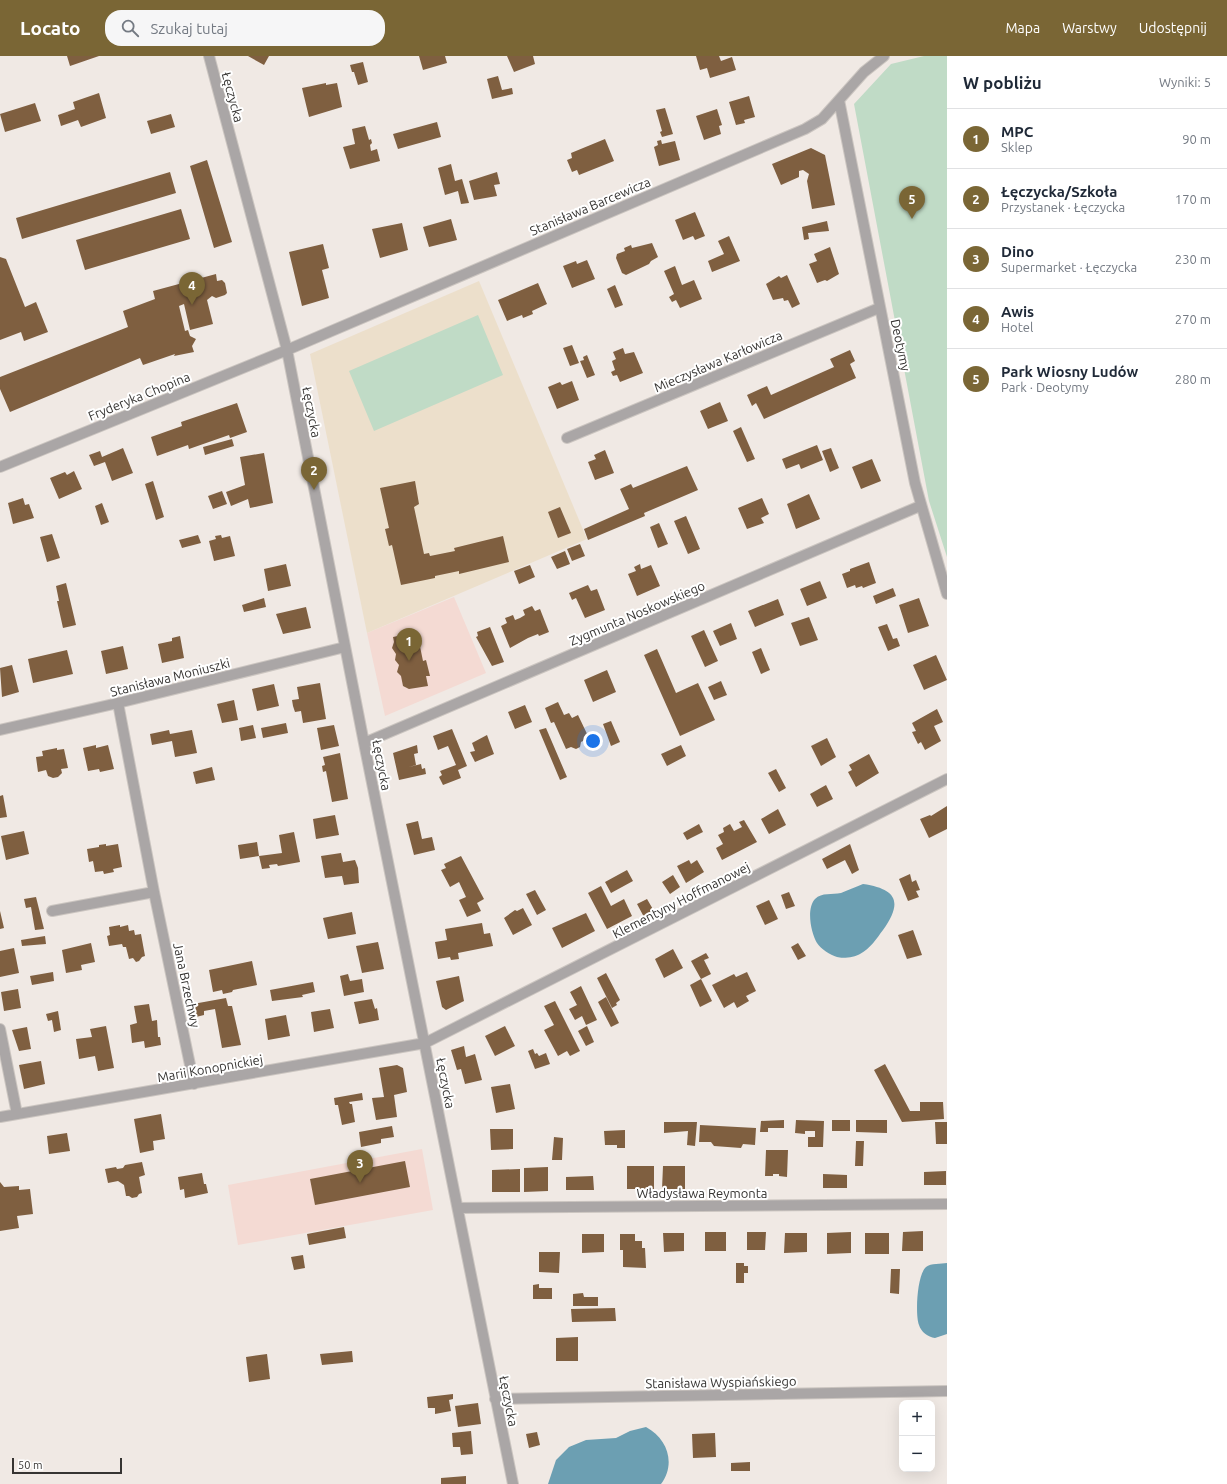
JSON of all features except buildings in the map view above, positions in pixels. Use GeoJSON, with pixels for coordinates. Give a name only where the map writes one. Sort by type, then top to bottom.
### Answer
{"type":"FeatureCollection","features":[{"type":"Feature","properties":{"kind":"street","name":"Łęczycka"},"geometry":{"type":"LineString","coordinates":[[209,56],[287,350],[512,1484]]}},
{"type":"Feature","properties":{"kind":"street","name":"Stanisława Barcewicza"},"geometry":{"type":"LineString","coordinates":[[287,350],[805,129],[822,119],[864,72],[884,56]]}},
{"type":"Feature","properties":{"kind":"street","name":"Deotymy"},"geometry":{"type":"LineString","coordinates":[[838,100],[868,239],[879,308],[886,335],[920,506],[947,594]]}},
{"type":"Feature","properties":{"kind":"street","name":"Mieczysława Karłowicza"},"geometry":{"type":"LineString","coordinates":[[567,438],[879,308]]}},
{"type":"Feature","properties":{"kind":"street","name":"Fryderyka Chopina"},"geometry":{"type":"LineString","coordinates":[[0,467],[287,350]]}},
{"type":"Feature","properties":{"kind":"street","name":"Zygmunta Noskowskiego"},"geometry":{"type":"LineString","coordinates":[[364,743],[920,506]]}},
{"type":"Feature","properties":{"kind":"street","name":"Stanisława Moniuszki"},"geometry":{"type":"LineString","coordinates":[[0,730],[118,703],[345,647]]}},
{"type":"Feature","properties":{"kind":"street","name":"Jana Brzechwy"},"geometry":{"type":"LineString","coordinates":[[118,703],[154,892],[194,1084]]}},
{"type":"Feature","properties":{"kind":"street","name":"Klementyny Hoffmanowej"},"geometry":{"type":"LineString","coordinates":[[425,1043],[947,779]]}},
{"type":"Feature","properties":{"kind":"street"},"geometry":{"type":"LineString","coordinates":[[52,911],[154,892]]}},
{"type":"Feature","properties":{"kind":"street"},"geometry":{"type":"LineString","coordinates":[[0,1028],[17,1114]]}},
{"type":"Feature","properties":{"kind":"street","name":"Marii Konopnickiej"},"geometry":{"type":"LineString","coordinates":[[0,1117],[425,1043]]}},
{"type":"Feature","properties":{"kind":"street","name":"Władysława Reymonta"},"geometry":{"type":"LineString","coordinates":[[458,1208],[947,1204]]}},
{"type":"Feature","properties":{"kind":"street","name":"Stanisława Wyspiańskiego"},"geometry":{"type":"LineString","coordinates":[[495,1399],[947,1391]]}},
{"type":"Feature","properties":{"kind":"shaded area"},"geometry":{"type":"Polygon","coordinates":[[[479,281],[587,539],[367,633],[310,354],[479,281]]]}},
{"type":"Feature","properties":{"kind":"shaded area"},"geometry":{"type":"Polygon","coordinates":[[[454,597],[486,673],[385,716],[367,633],[454,597]]]}},
{"type":"Feature","properties":{"kind":"shaded area"},"geometry":{"type":"Polygon","coordinates":[[[422,1149],[433,1210],[238,1245],[228,1185],[422,1149]]]}},
{"type":"Feature","properties":{"kind":"green space"},"geometry":{"type":"Polygon","coordinates":[[[924,56],[947,56],[947,557],[929,501],[854,104],[891,64],[924,56]]]}},
{"type":"Feature","properties":{"kind":"green space"},"geometry":{"type":"Polygon","coordinates":[[[478,315],[503,375],[374,431],[349,371],[478,315]]]}},
{"type":"Feature","properties":{"kind":"water"},"geometry":{"type":"Polygon","coordinates":[[[863,884],[883,889],[890,893],[894,904],[893,912],[883,930],[864,952],[849,957],[840,958],[834,956],[826,952],[815,939],[810,921],[812,903],[821,895],[841,893],[863,884]]]}},
{"type":"Feature","properties":{"kind":"water"},"geometry":{"type":"Polygon","coordinates":[[[947,1263],[947,1334],[935,1338],[925,1334],[919,1325],[917,1304],[919,1286],[923,1271],[926,1267],[933,1264],[947,1263]]]}},
{"type":"Feature","properties":{"kind":"water"},"geometry":{"type":"Polygon","coordinates":[[[646,1427],[660,1438],[667,1452],[669,1460],[668,1468],[666,1476],[661,1484],[548,1484],[556,1460],[569,1447],[586,1440],[616,1438],[630,1431],[646,1427]]]}},
{"type":"Feature","properties":{"kind":"place","name":"Park Wiosny Ludów"},"geometry":{"type":"Point","coordinates":[912,219]}},
{"type":"Feature","properties":{"kind":"place","name":"Awis"},"geometry":{"type":"Point","coordinates":[192,305]}},
{"type":"Feature","properties":{"kind":"place","name":"Łęczycka/Szkoła"},"geometry":{"type":"Point","coordinates":[314,490]}},
{"type":"Feature","properties":{"kind":"place","name":"MPC"},"geometry":{"type":"Point","coordinates":[409,661]}},
{"type":"Feature","properties":{"kind":"place","name":"Dino"},"geometry":{"type":"Point","coordinates":[360,1183]}}]}
